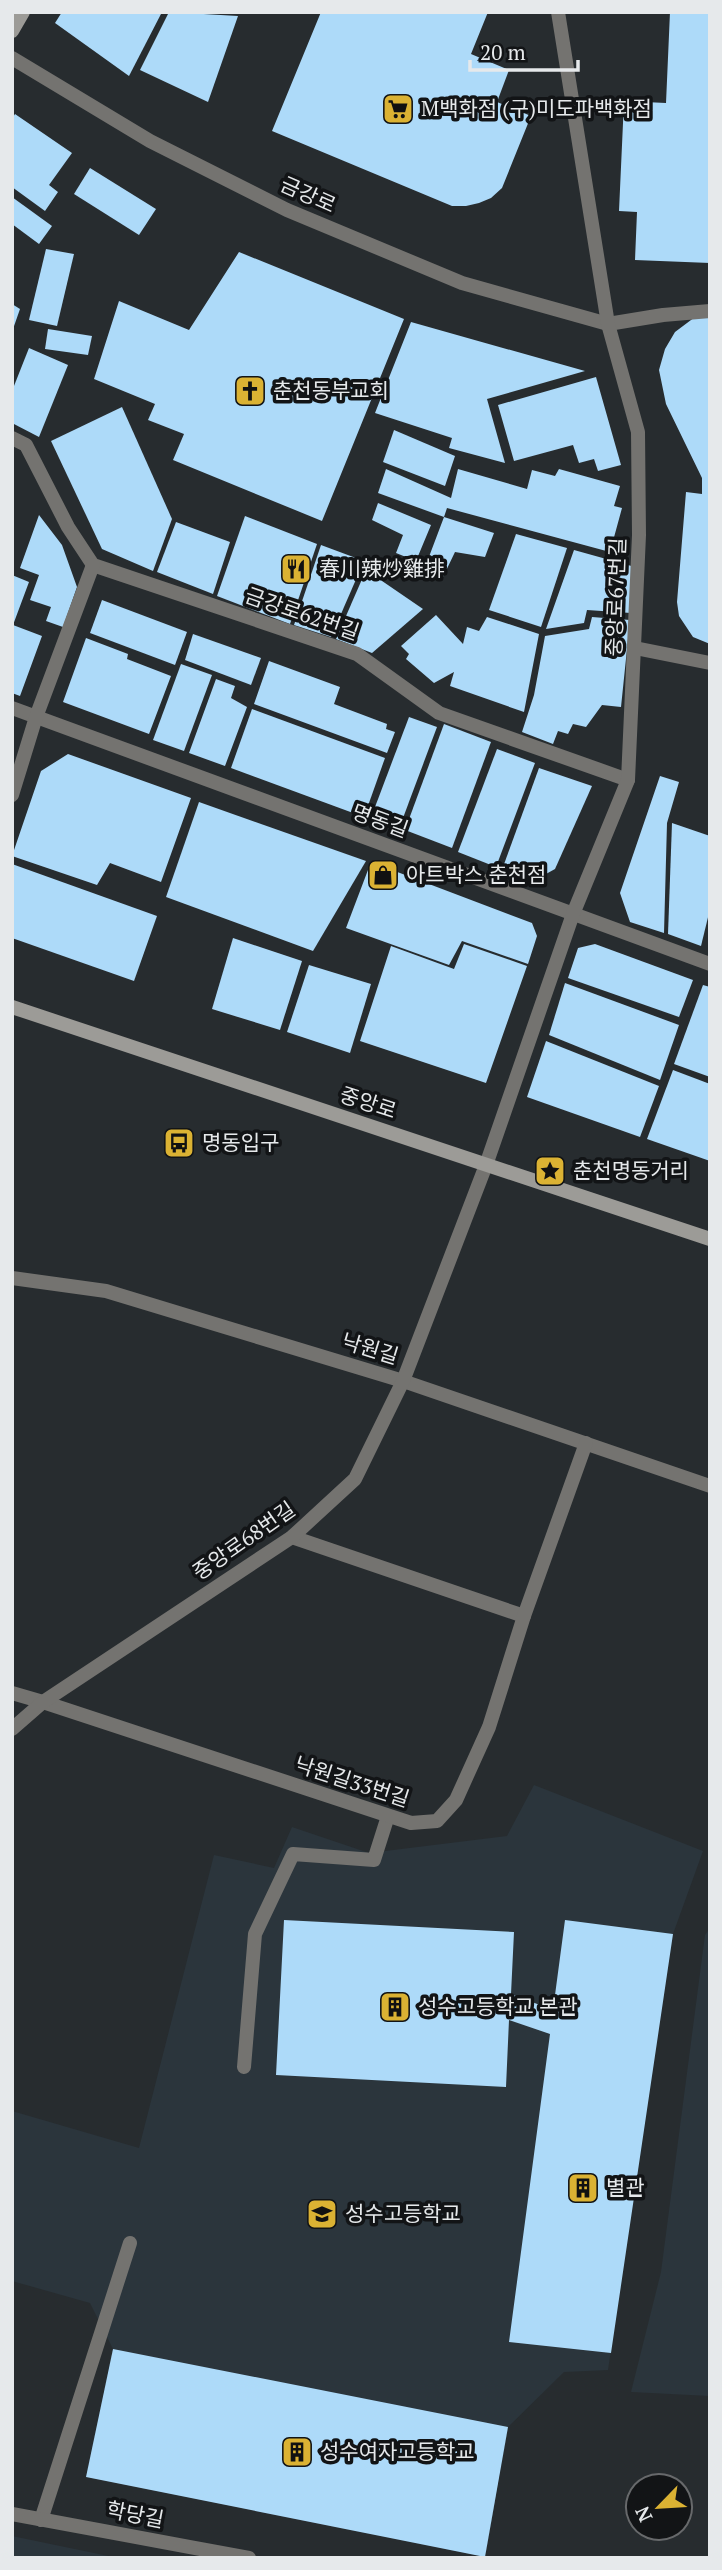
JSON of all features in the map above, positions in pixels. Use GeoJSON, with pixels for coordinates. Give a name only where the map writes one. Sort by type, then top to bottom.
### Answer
{"type":"FeatureCollection","features":[{"type":"Feature","properties":{"kind":"street"},"geometry":{"type":"LineString","coordinates":[[12,31],[23,12]]}},
{"type":"Feature","properties":{"kind":"street","name":"중앙로67번길"},"geometry":{"type":"LineString","coordinates":[[486,1165],[573,914],[628,780],[639,535],[638,432],[608,324],[558,12]]}},
{"type":"Feature","properties":{"kind":"street","name":"금강로"},"geometry":{"type":"LineString","coordinates":[[12,58],[150,141],[287,210],[462,283],[608,324]]}},
{"type":"Feature","properties":{"kind":"street"},"geometry":{"type":"LineString","coordinates":[[608,324],[710,311]]}},
{"type":"Feature","properties":{"kind":"street"},"geometry":{"type":"LineString","coordinates":[[12,438],[26,444],[68,527],[93,565],[36,717],[12,795]]}},
{"type":"Feature","properties":{"kind":"street","name":"금강로62번길"},"geometry":{"type":"LineString","coordinates":[[93,565],[357,654],[439,713],[628,780]]}},
{"type":"Feature","properties":{"kind":"street"},"geometry":{"type":"LineString","coordinates":[[635,648],[710,663]]}},
{"type":"Feature","properties":{"kind":"street","name":"명동길"},"geometry":{"type":"LineString","coordinates":[[12,708],[710,964]]}},
{"type":"Feature","properties":{"kind":"street","name":"중앙로"},"geometry":{"type":"LineString","coordinates":[[12,1007],[710,1239]]}},
{"type":"Feature","properties":{"kind":"street","name":"중앙로68번길"},"geometry":{"type":"LineString","coordinates":[[12,1728],[43,1702],[292,1537],[355,1479],[403,1381],[486,1165]]}},
{"type":"Feature","properties":{"kind":"street","name":"낙원길"},"geometry":{"type":"LineString","coordinates":[[12,1278],[106,1291],[403,1381],[710,1486]]}},
{"type":"Feature","properties":{"kind":"street","name":"낙원길33번길"},"geometry":{"type":"LineString","coordinates":[[43,1702],[411,1823],[437,1821],[456,1800],[489,1727],[524,1616],[586,1443]]}},
{"type":"Feature","properties":{"kind":"street"},"geometry":{"type":"LineString","coordinates":[[292,1537],[524,1616]]}},
{"type":"Feature","properties":{"kind":"street"},"geometry":{"type":"LineString","coordinates":[[12,1693],[43,1702]]}},
{"type":"Feature","properties":{"kind":"street"},"geometry":{"type":"LineString","coordinates":[[244,2067],[256,1934],[293,1854],[374,1860],[388,1816]]}},
{"type":"Feature","properties":{"kind":"street"},"geometry":{"type":"LineString","coordinates":[[41,2520],[130,2243]]}},
{"type":"Feature","properties":{"kind":"street","name":"학당길"},"geometry":{"type":"LineString","coordinates":[[12,2514],[249,2558]]}},
{"type":"Feature","properties":{"kind":"shaded area","name":"성수고등학교"},"geometry":{"type":"Polygon","coordinates":[[[534,1785],[703,1851],[673,1934],[608,2370],[564,2372],[508,2427],[485,2557],[86,2477],[113,2349],[90,2303],[12,2281],[12,2111],[139,2148],[214,1855],[274,1868],[292,1827],[369,1853],[507,1836],[534,1785]]]}},
{"type":"Feature","properties":{"kind":"shaded area"},"geometry":{"type":"Polygon","coordinates":[[[710,1928],[710,2396],[631,2392],[661,2272],[705,1935],[710,1928]]]}},
{"type":"Feature","properties":{"kind":"shaded area"},"geometry":{"type":"Polygon","coordinates":[[[12,2536],[118,2558],[12,2558],[12,2536]]]}},
{"type":"Feature","properties":{"kind":"building"},"geometry":{"type":"Polygon","coordinates":[[[62,12],[162,12],[129,76],[55,23],[62,12]]]}},
{"type":"Feature","properties":{"kind":"building"},"geometry":{"type":"Polygon","coordinates":[[[169,12],[238,16],[208,102],[140,70],[169,12]]]}},
{"type":"Feature","properties":{"kind":"building","name":"M백화점 (구)미도파백화점"},"geometry":{"type":"Polygon","coordinates":[[[321,12],[488,12],[471,54],[509,70],[497,102],[531,116],[502,188],[491,198],[479,203],[452,206],[272,131],[321,12]]]}},
{"type":"Feature","properties":{"kind":"building"},"geometry":{"type":"Polygon","coordinates":[[[670,12],[710,12],[710,263],[635,260],[637,212],[619,211],[624,101],[666,103],[670,12]]]}},
{"type":"Feature","properties":{"kind":"building"},"geometry":{"type":"Polygon","coordinates":[[[15,114],[72,153],[49,185],[58,192],[45,211],[12,187],[12,119],[15,114]]]}},
{"type":"Feature","properties":{"kind":"building"},"geometry":{"type":"Polygon","coordinates":[[[90,168],[156,209],[139,235],[74,194],[90,168]]]}},
{"type":"Feature","properties":{"kind":"building"},"geometry":{"type":"Polygon","coordinates":[[[12,197],[52,226],[39,244],[12,224],[12,197]]]}},
{"type":"Feature","properties":{"kind":"building"},"geometry":{"type":"Polygon","coordinates":[[[46,249],[74,254],[57,326],[29,320],[46,249]]]}},
{"type":"Feature","properties":{"kind":"building","name":"춘천동부교회"},"geometry":{"type":"Polygon","coordinates":[[[239,252],[404,319],[322,521],[173,460],[184,434],[148,420],[155,404],[94,379],[119,301],[189,330],[239,252]]]}},
{"type":"Feature","properties":{"kind":"building"},"geometry":{"type":"Polygon","coordinates":[[[12,304],[20,309],[13,329],[12,329],[12,304]]]}},
{"type":"Feature","properties":{"kind":"building"},"geometry":{"type":"Polygon","coordinates":[[[710,315],[710,644],[693,637],[679,616],[677,602],[686,492],[702,494],[702,478],[666,404],[659,370],[665,349],[675,332],[695,317],[710,315]]]}},
{"type":"Feature","properties":{"kind":"building"},"geometry":{"type":"Polygon","coordinates":[[[411,322],[585,371],[487,399],[505,463],[449,448],[452,438],[375,413],[411,322]]]}},
{"type":"Feature","properties":{"kind":"building"},"geometry":{"type":"Polygon","coordinates":[[[48,329],[92,336],[88,355],[45,349],[48,329]]]}},
{"type":"Feature","properties":{"kind":"building"},"geometry":{"type":"Polygon","coordinates":[[[29,348],[68,365],[39,437],[12,423],[12,391],[29,348]]]}},
{"type":"Feature","properties":{"kind":"building"},"geometry":{"type":"Polygon","coordinates":[[[596,377],[621,465],[598,471],[594,459],[579,463],[573,445],[514,461],[498,405],[596,377]]]}},
{"type":"Feature","properties":{"kind":"building"},"geometry":{"type":"Polygon","coordinates":[[[122,407],[172,519],[153,571],[102,549],[51,441],[122,407]]]}},
{"type":"Feature","properties":{"kind":"building"},"geometry":{"type":"Polygon","coordinates":[[[394,430],[455,456],[445,486],[383,462],[394,430]]]}},
{"type":"Feature","properties":{"kind":"building"},"geometry":{"type":"Polygon","coordinates":[[[386,469],[451,498],[458,469],[527,489],[532,470],[555,476],[559,469],[620,486],[614,506],[622,508],[610,552],[447,508],[444,517],[378,493],[386,469]]]}},
{"type":"Feature","properties":{"kind":"building"},"geometry":{"type":"Polygon","coordinates":[[[378,503],[431,525],[416,561],[396,553],[403,535],[372,520],[378,503]]]}},
{"type":"Feature","properties":{"kind":"building"},"geometry":{"type":"Polygon","coordinates":[[[39,515],[62,545],[77,587],[63,627],[46,621],[51,607],[30,600],[39,575],[20,568],[39,515]]]}},
{"type":"Feature","properties":{"kind":"building"},"geometry":{"type":"Polygon","coordinates":[[[245,516],[317,544],[290,624],[217,596],[245,516]]]}},
{"type":"Feature","properties":{"kind":"building"},"geometry":{"type":"Polygon","coordinates":[[[444,517],[494,533],[485,557],[455,552],[442,579],[424,570],[444,517]]]}},
{"type":"Feature","properties":{"kind":"building"},"geometry":{"type":"Polygon","coordinates":[[[176,522],[230,542],[213,594],[157,572],[176,522]]]}},
{"type":"Feature","properties":{"kind":"building"},"geometry":{"type":"Polygon","coordinates":[[[516,534],[567,548],[541,627],[489,610],[516,534]]]}},
{"type":"Feature","properties":{"kind":"building"},"geometry":{"type":"Polygon","coordinates":[[[321,545],[364,561],[331,637],[294,625],[321,545]]]}},
{"type":"Feature","properties":{"kind":"building"},"geometry":{"type":"Polygon","coordinates":[[[574,550],[635,567],[631,613],[587,610],[584,623],[546,629],[574,550]]]}},
{"type":"Feature","properties":{"kind":"building"},"geometry":{"type":"Polygon","coordinates":[[[366,570],[423,609],[372,653],[336,639],[366,570]]]}},
{"type":"Feature","properties":{"kind":"building"},"geometry":{"type":"Polygon","coordinates":[[[12,575],[29,582],[13,625],[42,636],[20,696],[12,693],[12,575]]]}},
{"type":"Feature","properties":{"kind":"building"},"geometry":{"type":"Polygon","coordinates":[[[102,600],[187,632],[175,665],[90,633],[102,600]]]}},
{"type":"Feature","properties":{"kind":"building"},"geometry":{"type":"Polygon","coordinates":[[[436,615],[463,644],[467,627],[479,631],[487,617],[539,634],[524,712],[450,686],[454,672],[434,683],[406,659],[409,654],[401,646],[436,615]]]}},
{"type":"Feature","properties":{"kind":"building"},"geometry":{"type":"Polygon","coordinates":[[[592,617],[630,620],[621,707],[602,705],[586,727],[573,724],[568,734],[558,731],[553,744],[522,732],[534,695],[545,636],[589,629],[592,617]]]}},
{"type":"Feature","properties":{"kind":"building"},"geometry":{"type":"Polygon","coordinates":[[[193,634],[261,658],[251,685],[185,660],[193,634]]]}},
{"type":"Feature","properties":{"kind":"building"},"geometry":{"type":"Polygon","coordinates":[[[86,638],[128,654],[127,659],[171,676],[149,734],[63,702],[86,638]]]}},
{"type":"Feature","properties":{"kind":"building"},"geometry":{"type":"Polygon","coordinates":[[[269,661],[340,687],[334,704],[387,724],[386,729],[395,732],[387,753],[254,704],[269,661]]]}},
{"type":"Feature","properties":{"kind":"building"},"geometry":{"type":"Polygon","coordinates":[[[181,664],[212,675],[184,751],[153,740],[181,664]]]}},
{"type":"Feature","properties":{"kind":"building"},"geometry":{"type":"Polygon","coordinates":[[[216,679],[235,686],[231,698],[247,707],[225,766],[189,753],[216,679]]]}},
{"type":"Feature","properties":{"kind":"building"},"geometry":{"type":"Polygon","coordinates":[[[252,709],[385,758],[364,817],[231,768],[252,709]]]}},
{"type":"Feature","properties":{"kind":"building"},"geometry":{"type":"Polygon","coordinates":[[[409,717],[437,727],[400,826],[372,815],[409,717]]]}},
{"type":"Feature","properties":{"kind":"building"},"geometry":{"type":"Polygon","coordinates":[[[444,724],[491,742],[452,848],[405,830],[444,724]]]}},
{"type":"Feature","properties":{"kind":"building"},"geometry":{"type":"Polygon","coordinates":[[[497,749],[535,763],[496,867],[458,852],[497,749]]]}},
{"type":"Feature","properties":{"kind":"building"},"geometry":{"type":"Polygon","coordinates":[[[68,754],[191,798],[161,882],[110,863],[97,885],[12,856],[41,771],[68,754]]]}},
{"type":"Feature","properties":{"kind":"building"},"geometry":{"type":"Polygon","coordinates":[[[539,768],[592,786],[555,869],[535,880],[503,867],[539,768]]]}},
{"type":"Feature","properties":{"kind":"building"},"geometry":{"type":"Polygon","coordinates":[[[660,776],[679,782],[667,823],[664,933],[630,922],[620,893],[660,776]]]}},
{"type":"Feature","properties":{"kind":"building"},"geometry":{"type":"Polygon","coordinates":[[[199,802],[366,861],[313,951],[166,897],[199,802]]]}},
{"type":"Feature","properties":{"kind":"building"},"geometry":{"type":"Polygon","coordinates":[[[672,823],[710,836],[710,909],[701,946],[668,934],[672,823]]]}},
{"type":"Feature","properties":{"kind":"building"},"geometry":{"type":"Polygon","coordinates":[[[371,862],[532,923],[537,936],[528,964],[462,941],[449,965],[346,928],[371,862]]]}},
{"type":"Feature","properties":{"kind":"building"},"geometry":{"type":"Polygon","coordinates":[[[12,864],[157,916],[134,981],[12,938],[12,864]]]}},
{"type":"Feature","properties":{"kind":"building"},"geometry":{"type":"Polygon","coordinates":[[[233,938],[302,961],[280,1030],[212,1009],[233,938]]]}},
{"type":"Feature","properties":{"kind":"building"},"geometry":{"type":"Polygon","coordinates":[[[464,944],[527,966],[486,1083],[360,1041],[391,946],[454,969],[464,944]]]}},
{"type":"Feature","properties":{"kind":"building"},"geometry":{"type":"Polygon","coordinates":[[[595,944],[693,980],[679,1017],[568,978],[578,948],[595,944]]]}},
{"type":"Feature","properties":{"kind":"building"},"geometry":{"type":"Polygon","coordinates":[[[309,965],[371,984],[350,1053],[287,1032],[309,965]]]}},
{"type":"Feature","properties":{"kind":"building"},"geometry":{"type":"Polygon","coordinates":[[[565,983],[679,1025],[660,1080],[549,1035],[565,983]]]}},
{"type":"Feature","properties":{"kind":"building"},"geometry":{"type":"Polygon","coordinates":[[[703,985],[710,987],[710,1077],[674,1064],[703,985]]]}},
{"type":"Feature","properties":{"kind":"building"},"geometry":{"type":"Polygon","coordinates":[[[546,1041],[659,1086],[640,1137],[527,1097],[546,1041]]]}},
{"type":"Feature","properties":{"kind":"building"},"geometry":{"type":"Polygon","coordinates":[[[673,1070],[710,1084],[710,1161],[647,1139],[673,1070]]]}},
{"type":"Feature","properties":{"kind":"building"},"geometry":{"type":"Polygon","coordinates":[[[284,1920],[514,1932],[511,1994],[553,2010],[565,1920],[673,1934],[611,2353],[509,2342],[550,2034],[509,2020],[506,2087],[276,2075],[284,1920]]]}},
{"type":"Feature","properties":{"kind":"building","name":"성수여자고등학교"},"geometry":{"type":"Polygon","coordinates":[[[113,2349],[508,2427],[485,2557],[86,2477],[113,2349]]]}},
{"type":"Feature","properties":{"kind":"place","name":"M백화점 (구)미도파백화점"},"geometry":{"type":"Point","coordinates":[398,109]}},
{"type":"Feature","properties":{"kind":"place","name":"춘천동부교회"},"geometry":{"type":"Point","coordinates":[250,391]}},
{"type":"Feature","properties":{"kind":"place","name":"春川辣炒雞排"},"geometry":{"type":"Point","coordinates":[296,569]}},
{"type":"Feature","properties":{"kind":"place","name":"아트박스 춘천점"},"geometry":{"type":"Point","coordinates":[383,875]}},
{"type":"Feature","properties":{"kind":"place","name":"명동입구"},"geometry":{"type":"Point","coordinates":[179,1143]}},
{"type":"Feature","properties":{"kind":"place","name":"춘천명동거리"},"geometry":{"type":"Point","coordinates":[550,1171]}},
{"type":"Feature","properties":{"kind":"place","name":"성수고등학교 본관"},"geometry":{"type":"Point","coordinates":[395,2007]}},
{"type":"Feature","properties":{"kind":"place","name":"별관"},"geometry":{"type":"Point","coordinates":[583,2188]}},
{"type":"Feature","properties":{"kind":"place","name":"성수고등학교"},"geometry":{"type":"Point","coordinates":[322,2214]}},
{"type":"Feature","properties":{"kind":"place","name":"성수여자고등학교"},"geometry":{"type":"Point","coordinates":[297,2452]}}]}
